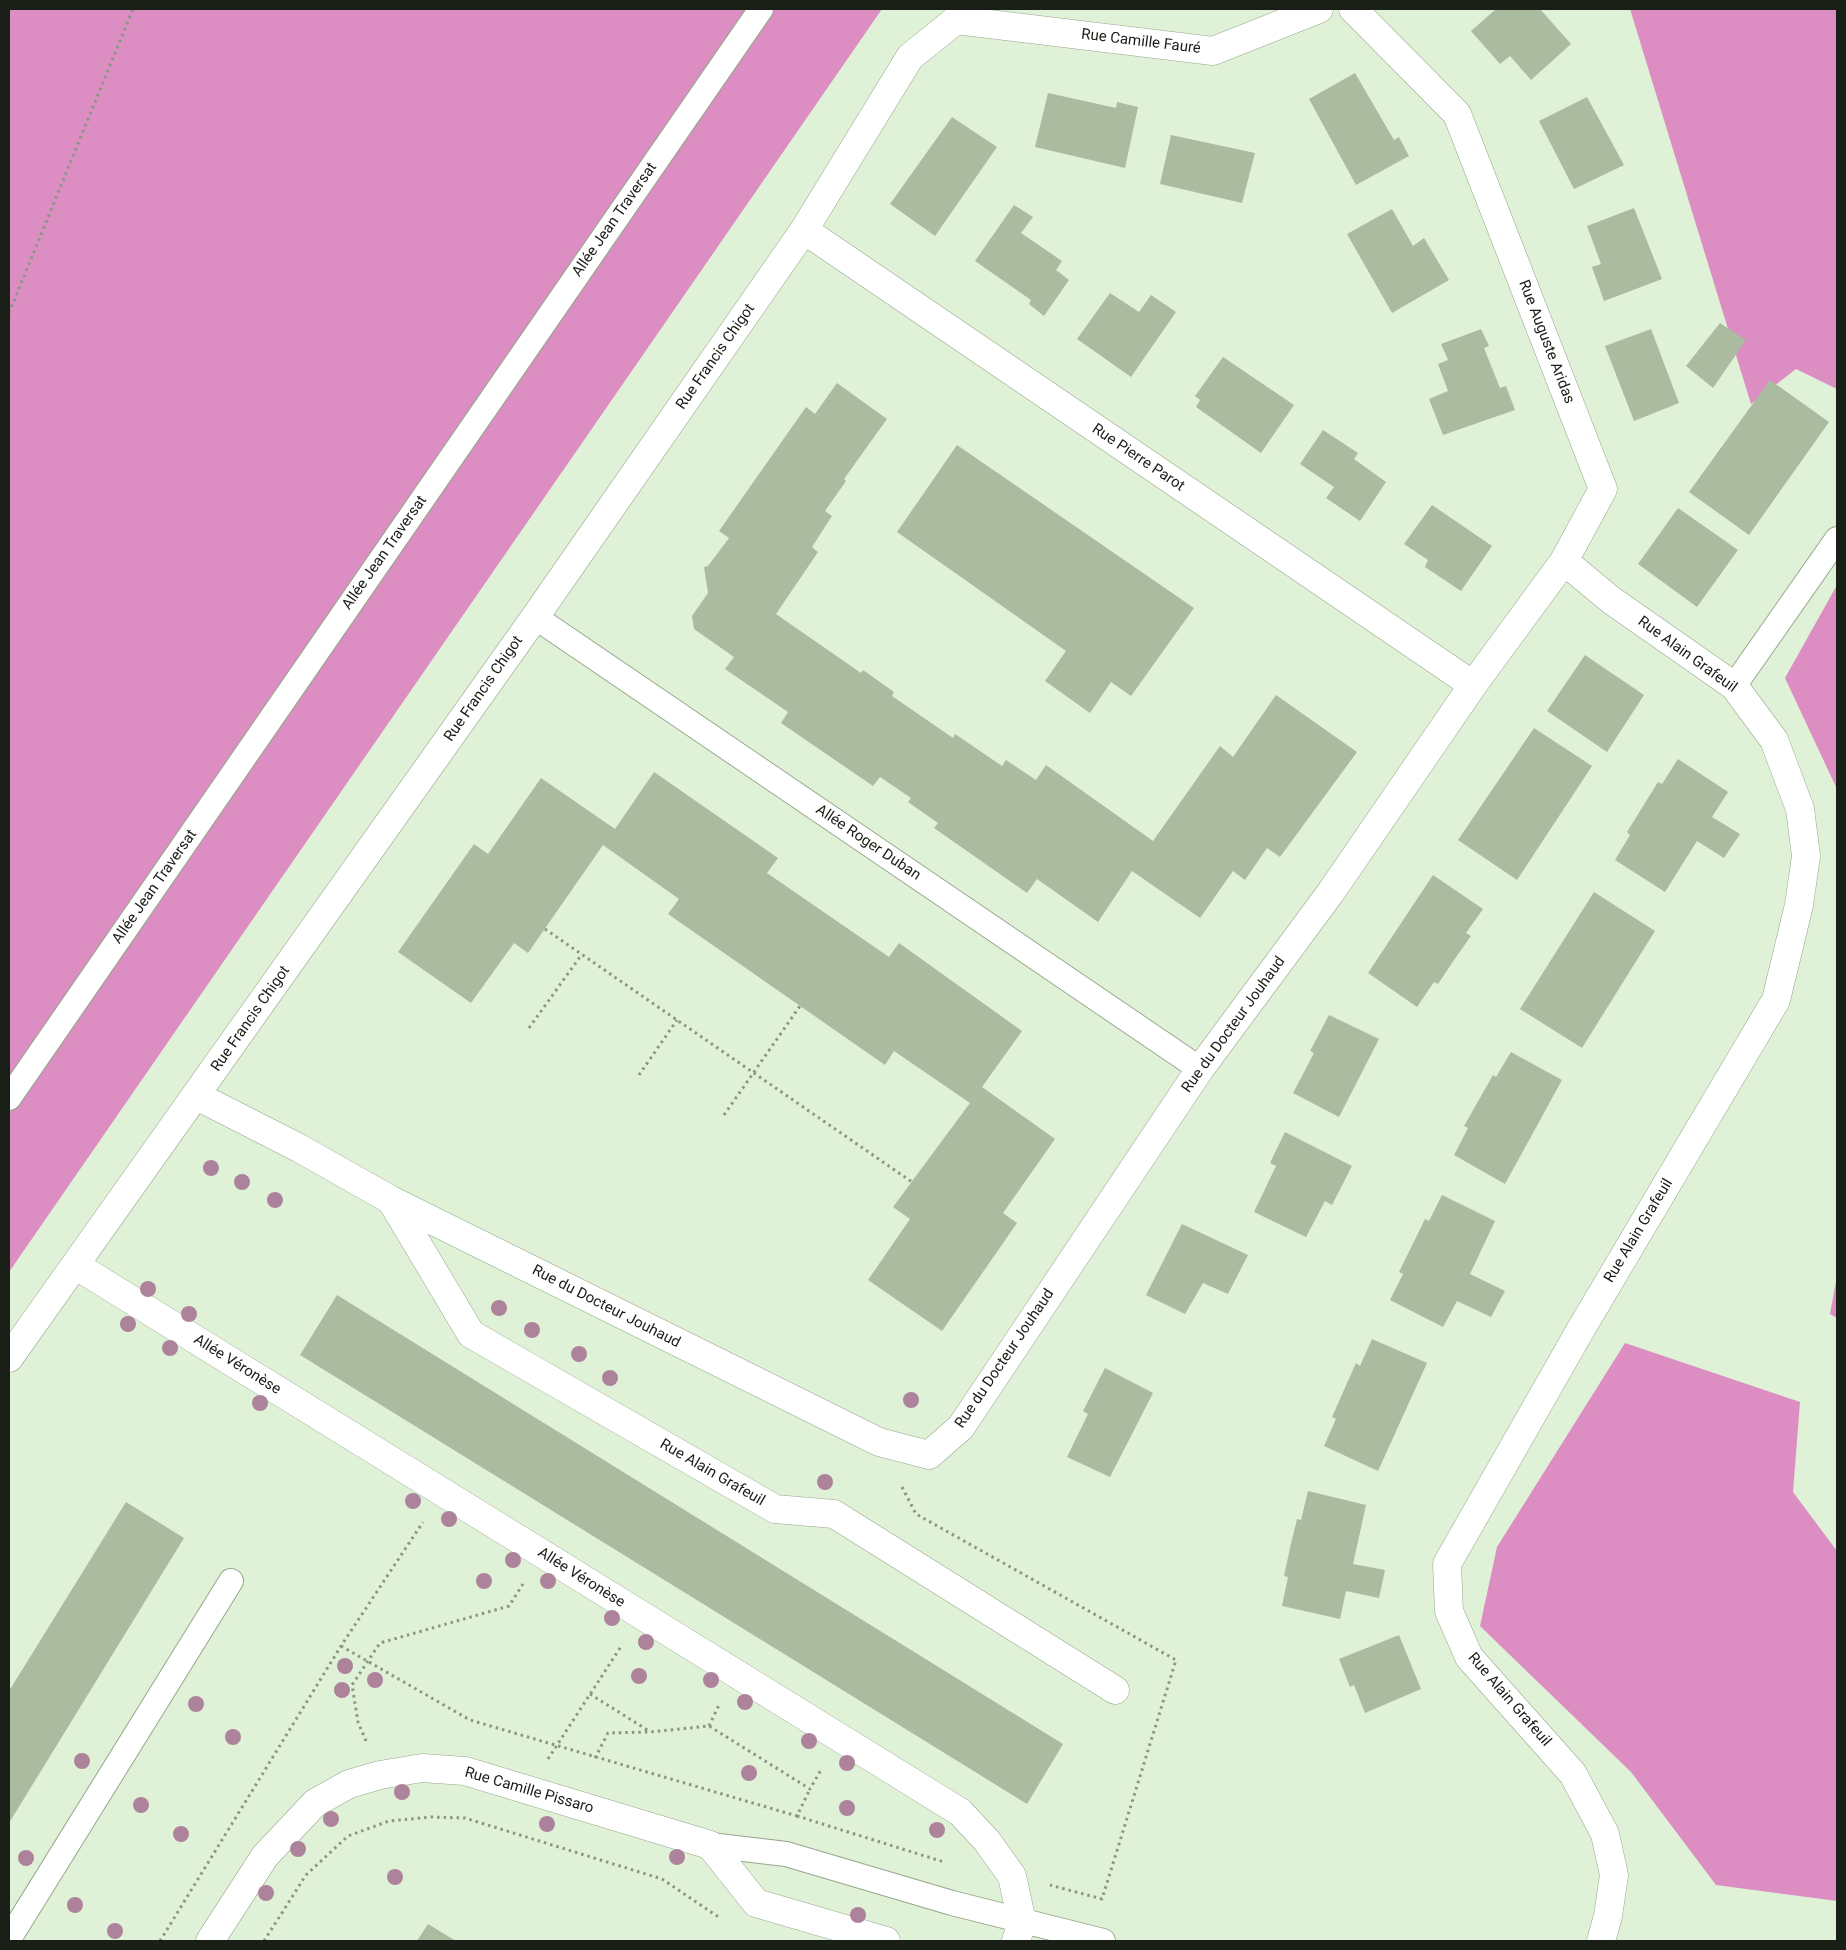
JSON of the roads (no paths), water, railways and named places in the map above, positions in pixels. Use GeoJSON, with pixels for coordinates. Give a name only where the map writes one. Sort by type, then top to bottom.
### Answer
{"type":"FeatureCollection","features":[{"type":"Feature","properties":{"kind":"street","name":"Rue Camille Fauré"},"geometry":{"type":"LineString","coordinates":[[956,20],[1213,50],[1319,9]]}},
{"type":"Feature","properties":{"kind":"street","name":"Rue Auguste Aridas"},"geometry":{"type":"LineString","coordinates":[[1353,9],[1457,114],[1603,489],[1564,561],[1473,684]]}},
{"type":"Feature","properties":{"kind":"street","name":"Rue Francis Chigot"},"geometry":{"type":"LineString","coordinates":[[9,1358],[535,617],[804,230],[910,57],[956,20]]}},
{"type":"Feature","properties":{"kind":"street","name":"Rue Pierre Parot"},"geometry":{"type":"LineString","coordinates":[[804,230],[1473,684]]}},
{"type":"Feature","properties":{"kind":"street","name":"Rue Alain Grafeuil"},"geometry":{"type":"LineString","coordinates":[[1564,561],[1611,600],[1734,686],[1774,740],[1800,808],[1806,856],[1799,905],[1776,1000],[1581,1329],[1448,1564],[1449,1610],[1469,1657],[1573,1774],[1605,1834],[1614,1875],[1608,1916],[1601,1941]]}},
{"type":"Feature","properties":{"kind":"street","name":"Rue du Docteur Jouhaud"},"geometry":{"type":"LineString","coordinates":[[196,1096],[299,1148],[391,1200],[879,1442],[929,1455],[961,1427],[1200,1069],[1331,892],[1473,684]]}},
{"type":"Feature","properties":{"kind":"street","name":"Rue Alain Grafeuil"},"geometry":{"type":"LineString","coordinates":[[391,1200],[471,1334],[775,1509],[834,1514],[1116,1690]]}},
{"type":"Feature","properties":{"kind":"street","name":"Allée Véronèse"},"geometry":{"type":"LineString","coordinates":[[75,1266],[960,1812],[987,1841],[1012,1876],[1019,1932]]}},
{"type":"Feature","properties":{"kind":"street","name":"Rue Camille Pissaro"},"geometry":{"type":"LineString","coordinates":[[210,1941],[265,1856],[315,1803],[349,1784],[380,1775],[422,1768],[464,1770],[710,1845]]}},
{"type":"Feature","properties":{"kind":"street"},"geometry":{"type":"LineString","coordinates":[[710,1845],[756,1903],[886,1941]]}},
{"type":"Feature","properties":{"kind":"lane","name":"Allée Jean Traversat"},"geometry":{"type":"LineString","coordinates":[[9,1098],[761,9]]}},
{"type":"Feature","properties":{"kind":"lane"},"geometry":{"type":"LineString","coordinates":[[1734,686],[1837,539]]}},
{"type":"Feature","properties":{"kind":"lane","name":"Allée Roger Duban"},"geometry":{"type":"LineString","coordinates":[[535,617],[1200,1069]]}},
{"type":"Feature","properties":{"kind":"lane"},"geometry":{"type":"LineString","coordinates":[[9,1938],[230,1581]]}},
{"type":"Feature","properties":{"kind":"lane"},"geometry":{"type":"LineString","coordinates":[[710,1845],[786,1854],[1019,1932],[1103,1941]]}}]}
